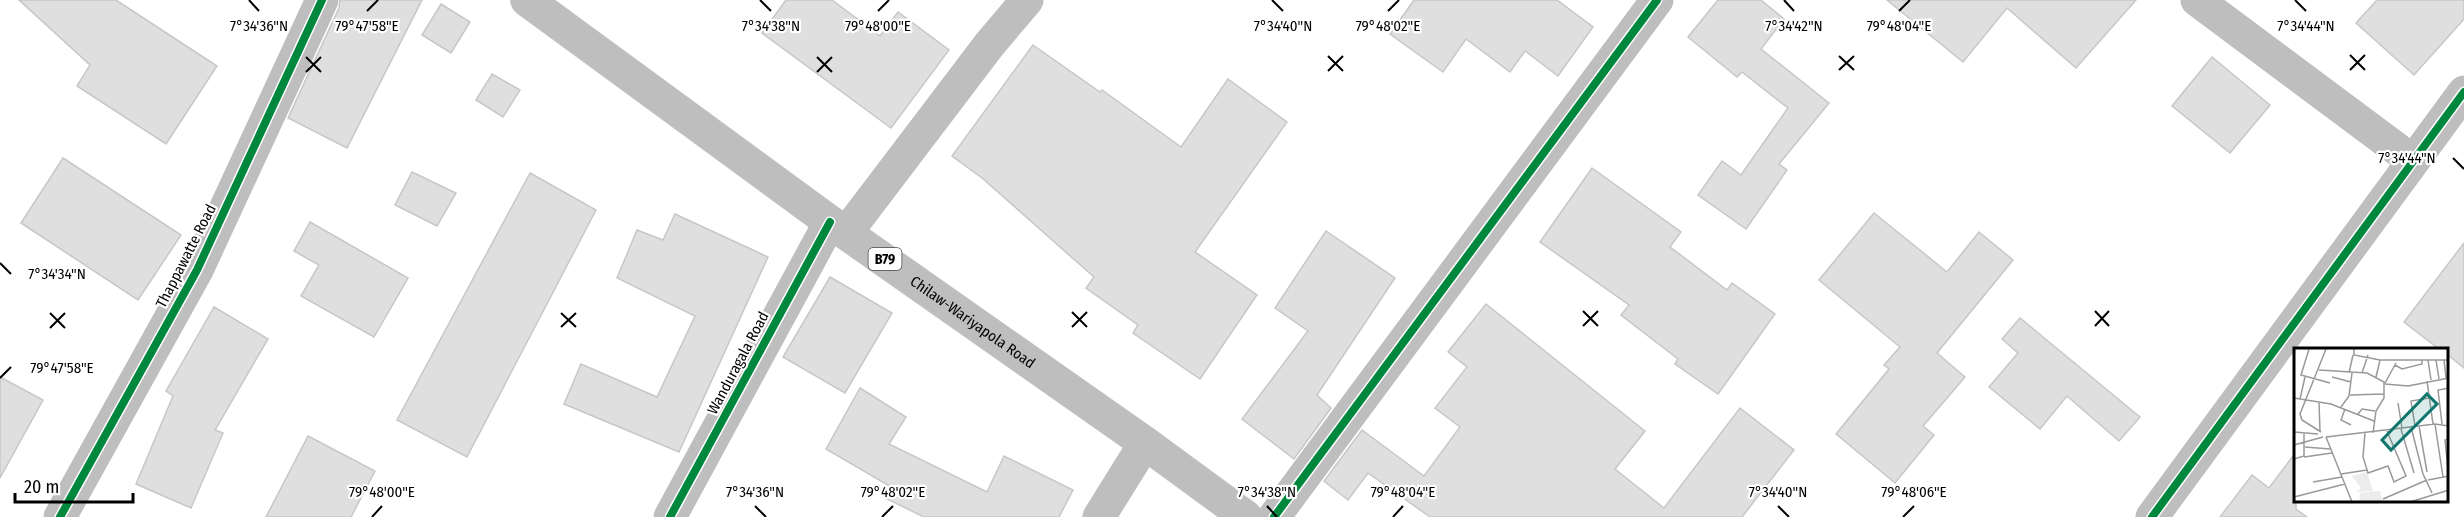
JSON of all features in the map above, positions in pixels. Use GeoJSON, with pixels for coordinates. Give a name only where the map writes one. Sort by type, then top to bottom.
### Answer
{"type":"FeatureCollection","features":[{"type":"Feature","properties":{"kind":"street","name":"Thappawatte Road"},"geometry":{"type":"LineString","coordinates":[[60,517],[197,270],[322,0]]}},
{"type":"Feature","properties":{"kind":"street","name":"Chilaw-Wariyapola Road"},"geometry":{"type":"LineString","coordinates":[[527,0],[838,227],[1145,443],[1245,517]]}},
{"type":"Feature","properties":{"kind":"street","name":"Wanduragala Road"},"geometry":{"type":"LineString","coordinates":[[670,517],[838,227],[1027,0]]}},
{"type":"Feature","properties":{"kind":"street"},"geometry":{"type":"LineString","coordinates":[[1274,517],[1657,0]]}},
{"type":"Feature","properties":{"kind":"street"},"geometry":{"type":"LineString","coordinates":[[2197,0],[2413,161]]}},
{"type":"Feature","properties":{"kind":"street"},"geometry":{"type":"LineString","coordinates":[[2152,517],[2464,92]]}},
{"type":"Feature","properties":{"kind":"street"},"geometry":{"type":"LineString","coordinates":[[1099,517],[1145,443]]}},
{"type":"Feature","properties":{"kind":"building"},"geometry":{"type":"Polygon","coordinates":[[[19,0],[116,0],[217,66],[166,144],[77,86],[90,65],[19,0]]]}},
{"type":"Feature","properties":{"kind":"building"},"geometry":{"type":"Polygon","coordinates":[[[340,0],[422,0],[347,148],[288,118],[339,8],[340,0]]]}},
{"type":"Feature","properties":{"kind":"building"},"geometry":{"type":"Polygon","coordinates":[[[786,0],[832,0],[880,36],[898,12],[949,50],[891,128],[762,33],[786,0]]]}},
{"type":"Feature","properties":{"kind":"building"},"geometry":{"type":"Polygon","coordinates":[[[1414,0],[1557,0],[1593,27],[1558,76],[1525,51],[1510,72],[1466,39],[1443,72],[1390,34],[1414,0]]]}},
{"type":"Feature","properties":{"kind":"building"},"geometry":{"type":"Polygon","coordinates":[[[1718,0],[1761,0],[1784,19],[1761,49],[1829,103],[1779,164],[1787,170],[1746,229],[1698,195],[1722,161],[1741,175],[1788,108],[1742,72],[1737,77],[1688,37],[1718,0]]]}},
{"type":"Feature","properties":{"kind":"building"},"geometry":{"type":"Polygon","coordinates":[[[1887,0],[2136,0],[2076,68],[2007,8],[1963,62],[1887,0]]]}},
{"type":"Feature","properties":{"kind":"building"},"geometry":{"type":"Polygon","coordinates":[[[2377,0],[2464,0],[2464,19],[2414,75],[2356,23],[2377,0]]]}},
{"type":"Feature","properties":{"kind":"building"},"geometry":{"type":"Polygon","coordinates":[[[441,4],[470,22],[451,53],[422,35],[441,4]]]}},
{"type":"Feature","properties":{"kind":"building"},"geometry":{"type":"Polygon","coordinates":[[[1033,45],[1100,92],[1102,90],[1181,147],[1228,79],[1287,122],[1195,252],[1257,295],[1200,379],[1133,333],[1138,325],[1086,288],[1094,277],[982,178],[952,156],[1033,45]]]}},
{"type":"Feature","properties":{"kind":"building"},"geometry":{"type":"Polygon","coordinates":[[[2212,57],[2270,105],[2230,153],[2172,106],[2212,57]]]}},
{"type":"Feature","properties":{"kind":"building"},"geometry":{"type":"Polygon","coordinates":[[[492,74],[520,90],[503,117],[476,100],[492,74]]]}},
{"type":"Feature","properties":{"kind":"building"},"geometry":{"type":"Polygon","coordinates":[[[63,158],[181,235],[138,300],[21,223],[63,158]]]}},
{"type":"Feature","properties":{"kind":"building"},"geometry":{"type":"Polygon","coordinates":[[[1592,168],[1681,232],[1670,247],[1727,290],[1732,283],[1775,314],[1718,394],[1675,364],[1678,359],[1621,315],[1629,305],[1540,242],[1592,168]]]}},
{"type":"Feature","properties":{"kind":"building"},"geometry":{"type":"Polygon","coordinates":[[[412,172],[456,193],[437,226],[395,205],[412,172]]]}},
{"type":"Feature","properties":{"kind":"building"},"geometry":{"type":"Polygon","coordinates":[[[530,173],[596,210],[467,457],[397,420],[530,173]]]}},
{"type":"Feature","properties":{"kind":"building"},"geometry":{"type":"Polygon","coordinates":[[[1874,213],[1947,272],[1979,232],[2013,260],[1937,353],[1965,377],[1923,426],[1934,435],[1895,483],[1836,434],[1889,369],[1884,365],[1900,347],[1819,280],[1874,213]]]}},
{"type":"Feature","properties":{"kind":"building"},"geometry":{"type":"Polygon","coordinates":[[[675,214],[768,257],[679,452],[564,404],[581,364],[657,397],[695,316],[617,278],[637,230],[663,240],[675,214]]]}},
{"type":"Feature","properties":{"kind":"building"},"geometry":{"type":"Polygon","coordinates":[[[310,222],[408,278],[374,337],[301,296],[319,265],[294,251],[310,222]]]}},
{"type":"Feature","properties":{"kind":"building"},"geometry":{"type":"Polygon","coordinates":[[[1326,231],[1395,278],[1317,395],[1331,408],[1294,459],[1242,419],[1308,331],[1275,308],[1326,231]]]}},
{"type":"Feature","properties":{"kind":"building"},"geometry":{"type":"Polygon","coordinates":[[[2464,243],[2464,368],[2449,356],[2449,348],[2438,348],[2404,322],[2464,243]]]}},
{"type":"Feature","properties":{"kind":"building"},"geometry":{"type":"Polygon","coordinates":[[[830,277],[892,313],[845,393],[783,357],[830,277]]]}},
{"type":"Feature","properties":{"kind":"building"},"geometry":{"type":"Polygon","coordinates":[[[1486,304],[1645,431],[1615,469],[1664,508],[1740,408],[1794,450],[1742,517],[1430,517],[1368,473],[1348,500],[1324,481],[1362,430],[1424,476],[1460,427],[1435,408],[1467,367],[1448,352],[1486,304]]]}},
{"type":"Feature","properties":{"kind":"building"},"geometry":{"type":"Polygon","coordinates":[[[214,307],[268,339],[215,430],[223,433],[191,508],[136,484],[173,396],[166,391],[214,307]]]}},
{"type":"Feature","properties":{"kind":"building"},"geometry":{"type":"Polygon","coordinates":[[[2020,318],[2140,417],[2119,441],[2067,396],[2040,429],[1989,387],[2018,353],[2002,339],[2020,318]]]}},
{"type":"Feature","properties":{"kind":"building"},"geometry":{"type":"Polygon","coordinates":[[[0,377],[43,400],[0,478],[0,377]]]}},
{"type":"Feature","properties":{"kind":"building"},"geometry":{"type":"Polygon","coordinates":[[[860,388],[906,417],[889,444],[987,492],[1004,456],[1073,490],[1059,517],[924,517],[887,499],[893,488],[826,449],[860,388]]]}},
{"type":"Feature","properties":{"kind":"building"},"geometry":{"type":"Polygon","coordinates":[[[308,436],[375,471],[351,517],[266,517],[308,436]]]}},
{"type":"Feature","properties":{"kind":"building"},"geometry":{"type":"Polygon","coordinates":[[[2294,455],[2294,502],[2296,502],[2296,509],[2307,517],[2220,517],[2252,475],[2269,488],[2294,455]]]}},
{"type":"Feature","properties":{"kind":"cycle path"},"geometry":{"type":"LineString","coordinates":[[60,517],[197,270],[322,0]]}},
{"type":"Feature","properties":{"kind":"cycle path"},"geometry":{"type":"LineString","coordinates":[[1274,517],[1657,0]]}},
{"type":"Feature","properties":{"kind":"cycle path"},"geometry":{"type":"LineString","coordinates":[[2152,517],[2464,92]]}},
{"type":"Feature","properties":{"kind":"cycle path"},"geometry":{"type":"LineString","coordinates":[[670,517],[830,222]]}}]}
